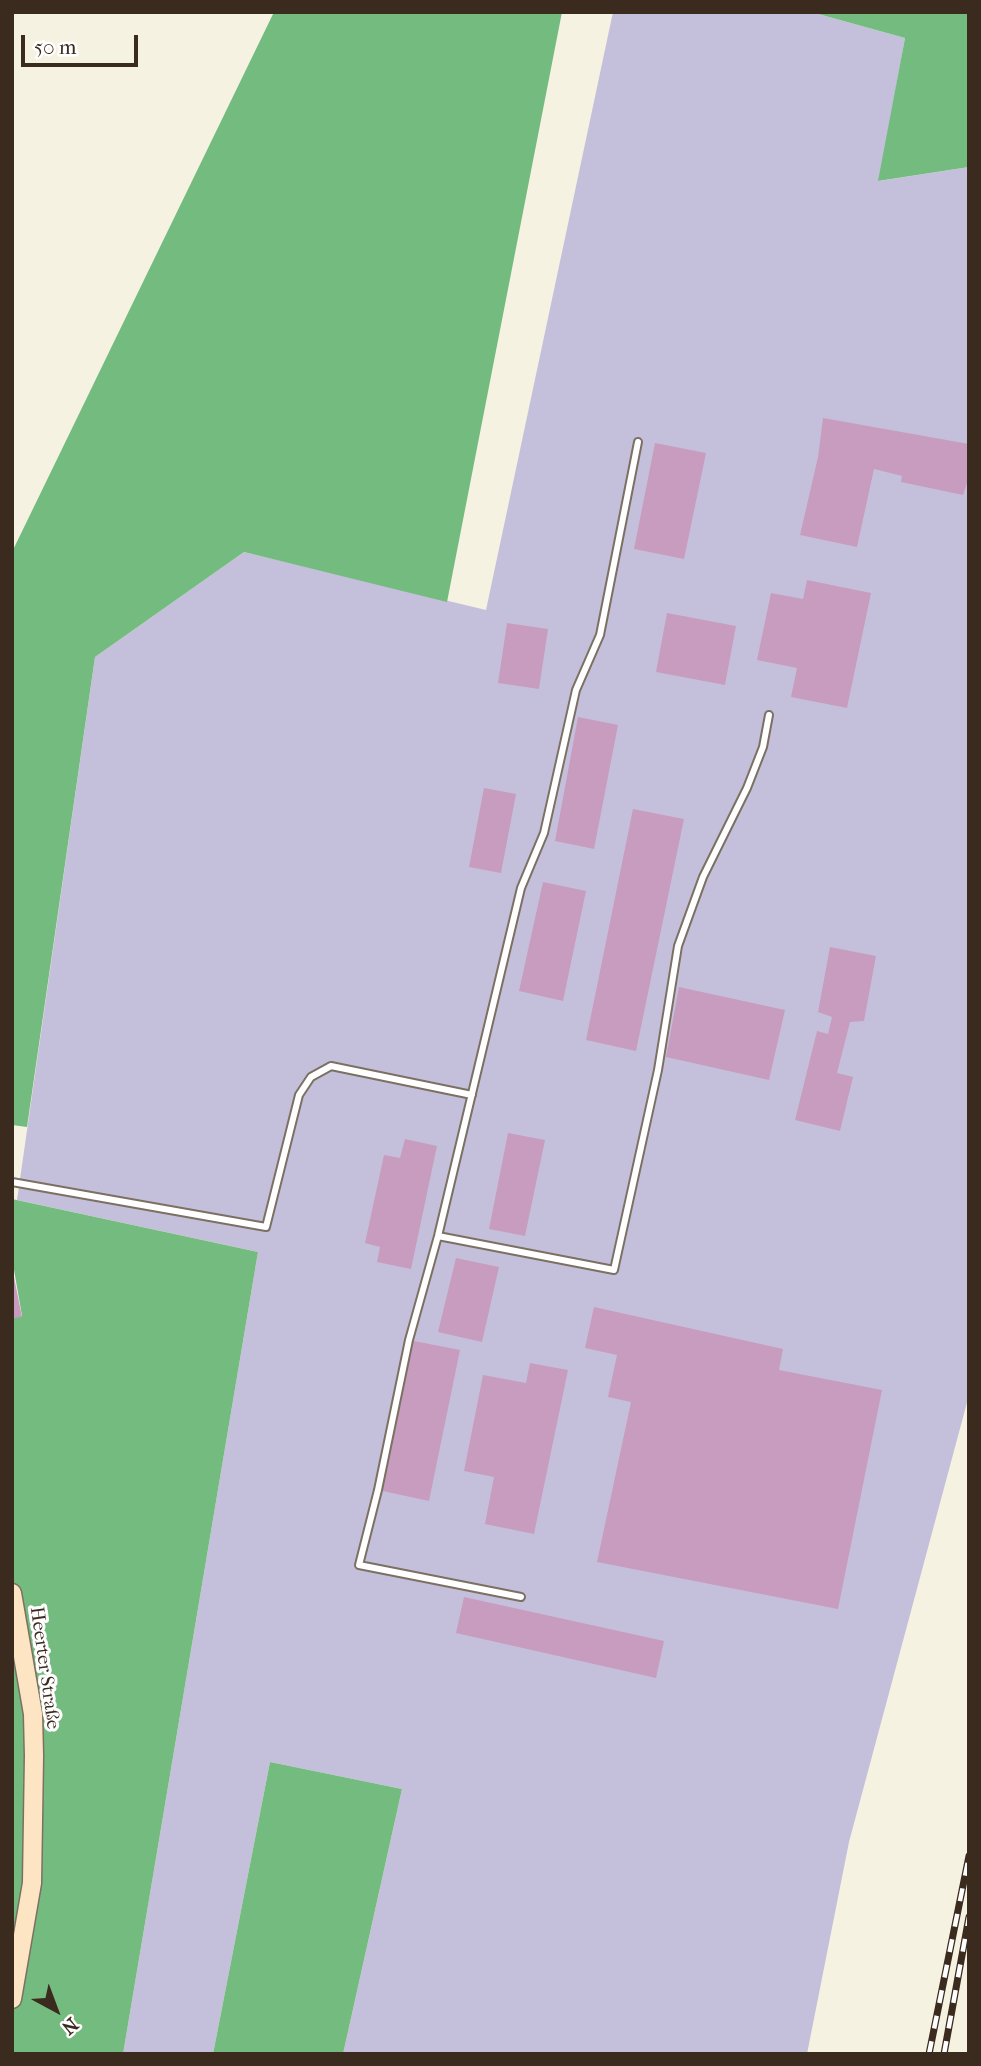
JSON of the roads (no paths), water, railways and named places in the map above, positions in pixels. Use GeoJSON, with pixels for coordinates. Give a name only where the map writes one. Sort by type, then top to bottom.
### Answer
{"type":"FeatureCollection","features":[{"type":"Feature","properties":{"kind":"main road","name":"Heerter Straße"},"geometry":{"type":"LineString","coordinates":[[12,1593],[33,1714],[34,1756],[32,1883],[12,1999]]}},
{"type":"Feature","properties":{"kind":"lane"},"geometry":{"type":"LineString","coordinates":[[521,1597],[359,1565],[378,1490],[409,1340],[438,1236],[522,888],[544,833],[576,690],[600,635],[638,442]]}},
{"type":"Feature","properties":{"kind":"lane"},"geometry":{"type":"LineString","coordinates":[[438,1236],[614,1270],[658,1070],[678,946],[709,864],[747,789],[763,747],[769,715]]}},
{"type":"Feature","properties":{"kind":"lane"},"geometry":{"type":"LineString","coordinates":[[12,1182],[265,1227],[299,1096],[311,1077],[331,1066],[472,1096]]}},
{"type":"Feature","properties":{"kind":"railway"},"geometry":{"type":"LineString","coordinates":[[929,2054],[969,1856]]}},
{"type":"Feature","properties":{"kind":"railway"},"geometry":{"type":"LineString","coordinates":[[944,2054],[969,1917]]}}]}
